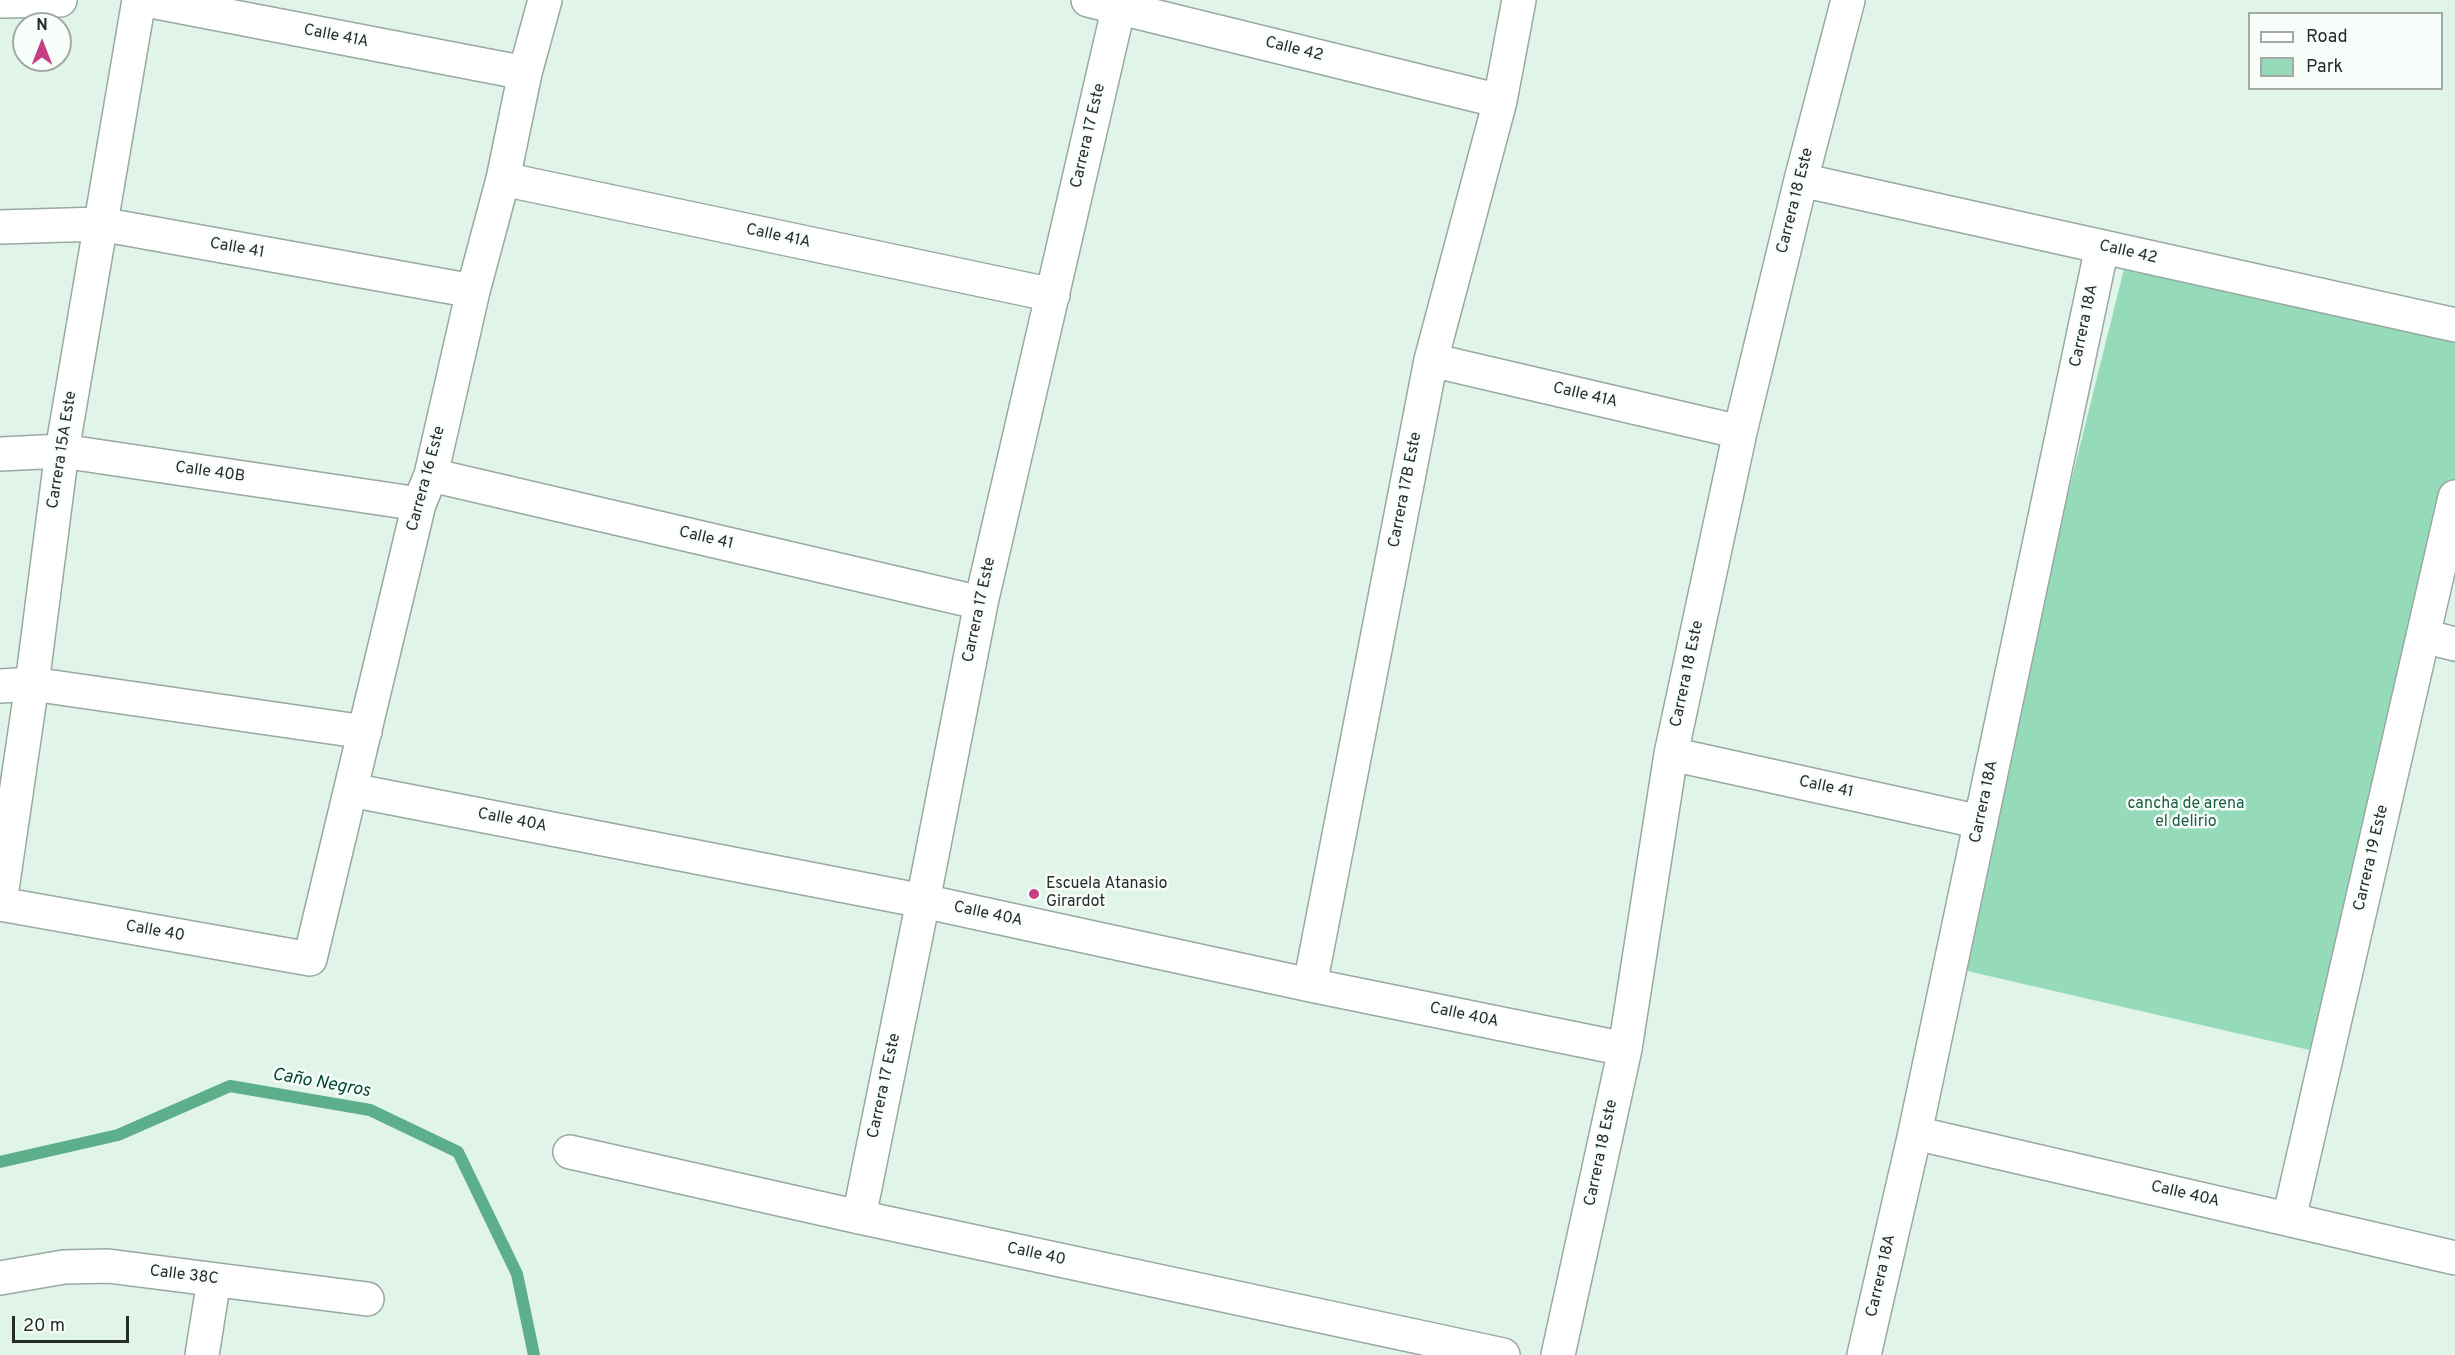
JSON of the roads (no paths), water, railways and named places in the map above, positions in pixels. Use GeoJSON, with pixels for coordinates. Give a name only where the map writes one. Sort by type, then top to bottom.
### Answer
{"type":"FeatureCollection","features":[{"type":"Feature","properties":{"kind":"street"},"geometry":{"type":"LineString","coordinates":[[0,1],[60,0]]}},
{"type":"Feature","properties":{"kind":"street","name":"Carrera 15A Este"},"geometry":{"type":"LineString","coordinates":[[0,903],[16,685],[62,451],[139,0]]}},
{"type":"Feature","properties":{"kind":"street","name":"Calle 41A"},"geometry":{"type":"LineString","coordinates":[[146,0],[525,73]]}},
{"type":"Feature","properties":{"kind":"street","name":"Carrera 16 Este"},"geometry":{"type":"LineString","coordinates":[[310,959],[473,291],[503,179],[525,73],[545,0]]}},
{"type":"Feature","properties":{"kind":"street","name":"Calle 42"},"geometry":{"type":"LineString","coordinates":[[1088,0],[1500,101]]}},
{"type":"Feature","properties":{"kind":"street","name":"Carrera 17B Este"},"geometry":{"type":"LineString","coordinates":[[1310,985],[1431,360],[1500,101],[1519,0]]}},
{"type":"Feature","properties":{"kind":"street","name":"Carrera 18 Este"},"geometry":{"type":"LineString","coordinates":[[1558,1355],[1625,1049],[1671,754],[1740,432],[1801,180],[1848,0]]}},
{"type":"Feature","properties":{"kind":"street","name":"Carrera 17 Este"},"geometry":{"type":"LineString","coordinates":[[859,1217],[981,603],[1119,6]]}},
{"type":"Feature","properties":{"kind":"street","name":"Calle 41A"},"geometry":{"type":"LineString","coordinates":[[503,179],[1053,294]]}},
{"type":"Feature","properties":{"kind":"street","name":"Calle 42"},"geometry":{"type":"LineString","coordinates":[[1801,180],[2455,325]]}},
{"type":"Feature","properties":{"kind":"street","name":"Calle 41"},"geometry":{"type":"LineString","coordinates":[[0,227],[100,224],[473,291]]}},
{"type":"Feature","properties":{"kind":"street","name":"Carrera 18A"},"geometry":{"type":"LineString","coordinates":[[1864,1355],[1915,1133],[2102,247]]}},
{"type":"Feature","properties":{"kind":"street","name":"Calle 41A"},"geometry":{"type":"LineString","coordinates":[[1431,360],[1740,432]]}},
{"type":"Feature","properties":{"kind":"street","name":"Calle 40B"},"geometry":{"type":"LineString","coordinates":[[0,454],[62,451],[425,490]]}},
{"type":"Feature","properties":{"kind":"street","name":"Calle 41"},"geometry":{"type":"LineString","coordinates":[[425,490],[981,603]]}},
{"type":"Feature","properties":{"kind":"street","name":"Carrera 19 Este"},"geometry":{"type":"LineString","coordinates":[[2289,1219],[2455,497]]}},
{"type":"Feature","properties":{"kind":"street"},"geometry":{"type":"LineString","coordinates":[[2423,636],[2455,644]]}},
{"type":"Feature","properties":{"kind":"street"},"geometry":{"type":"LineString","coordinates":[[16,685],[365,732]]}},
{"type":"Feature","properties":{"kind":"street","name":"Calle 41"},"geometry":{"type":"LineString","coordinates":[[1671,754],[1981,822]]}},
{"type":"Feature","properties":{"kind":"street","name":"Calle 40A"},"geometry":{"type":"LineString","coordinates":[[351,790],[923,901],[1310,985],[1625,1049]]}},
{"type":"Feature","properties":{"kind":"street","name":"Calle 40"},"geometry":{"type":"LineString","coordinates":[[0,903],[310,959]]}},
{"type":"Feature","properties":{"kind":"street","name":"Calle 40A"},"geometry":{"type":"LineString","coordinates":[[1915,1133],[2455,1258]]}},
{"type":"Feature","properties":{"kind":"street","name":"Calle 40"},"geometry":{"type":"LineString","coordinates":[[570,1152],[859,1217],[1503,1355]]}},
{"type":"Feature","properties":{"kind":"street","name":"Calle 38C"},"geometry":{"type":"LineString","coordinates":[[0,1278],[64,1268],[108,1266],[368,1299]]}},
{"type":"Feature","properties":{"kind":"street"},"geometry":{"type":"LineString","coordinates":[[202,1355],[214,1280]]}},
{"type":"Feature","properties":{"kind":"waterway","name":"Caño Negros"},"geometry":{"type":"LineString","coordinates":[[0,1162],[118,1135],[230,1086],[370,1110],[458,1152],[517,1274],[534,1355]]}},
{"type":"Feature","properties":{"kind":"place","name":"Escuela Atanasio Girardot"},"geometry":{"type":"Point","coordinates":[1034,894]}},
{"type":"Feature","properties":{"kind":"park label","name":"cancha de arena el delirio"},"geometry":{"type":"Point","coordinates":[2186,814]}}]}
